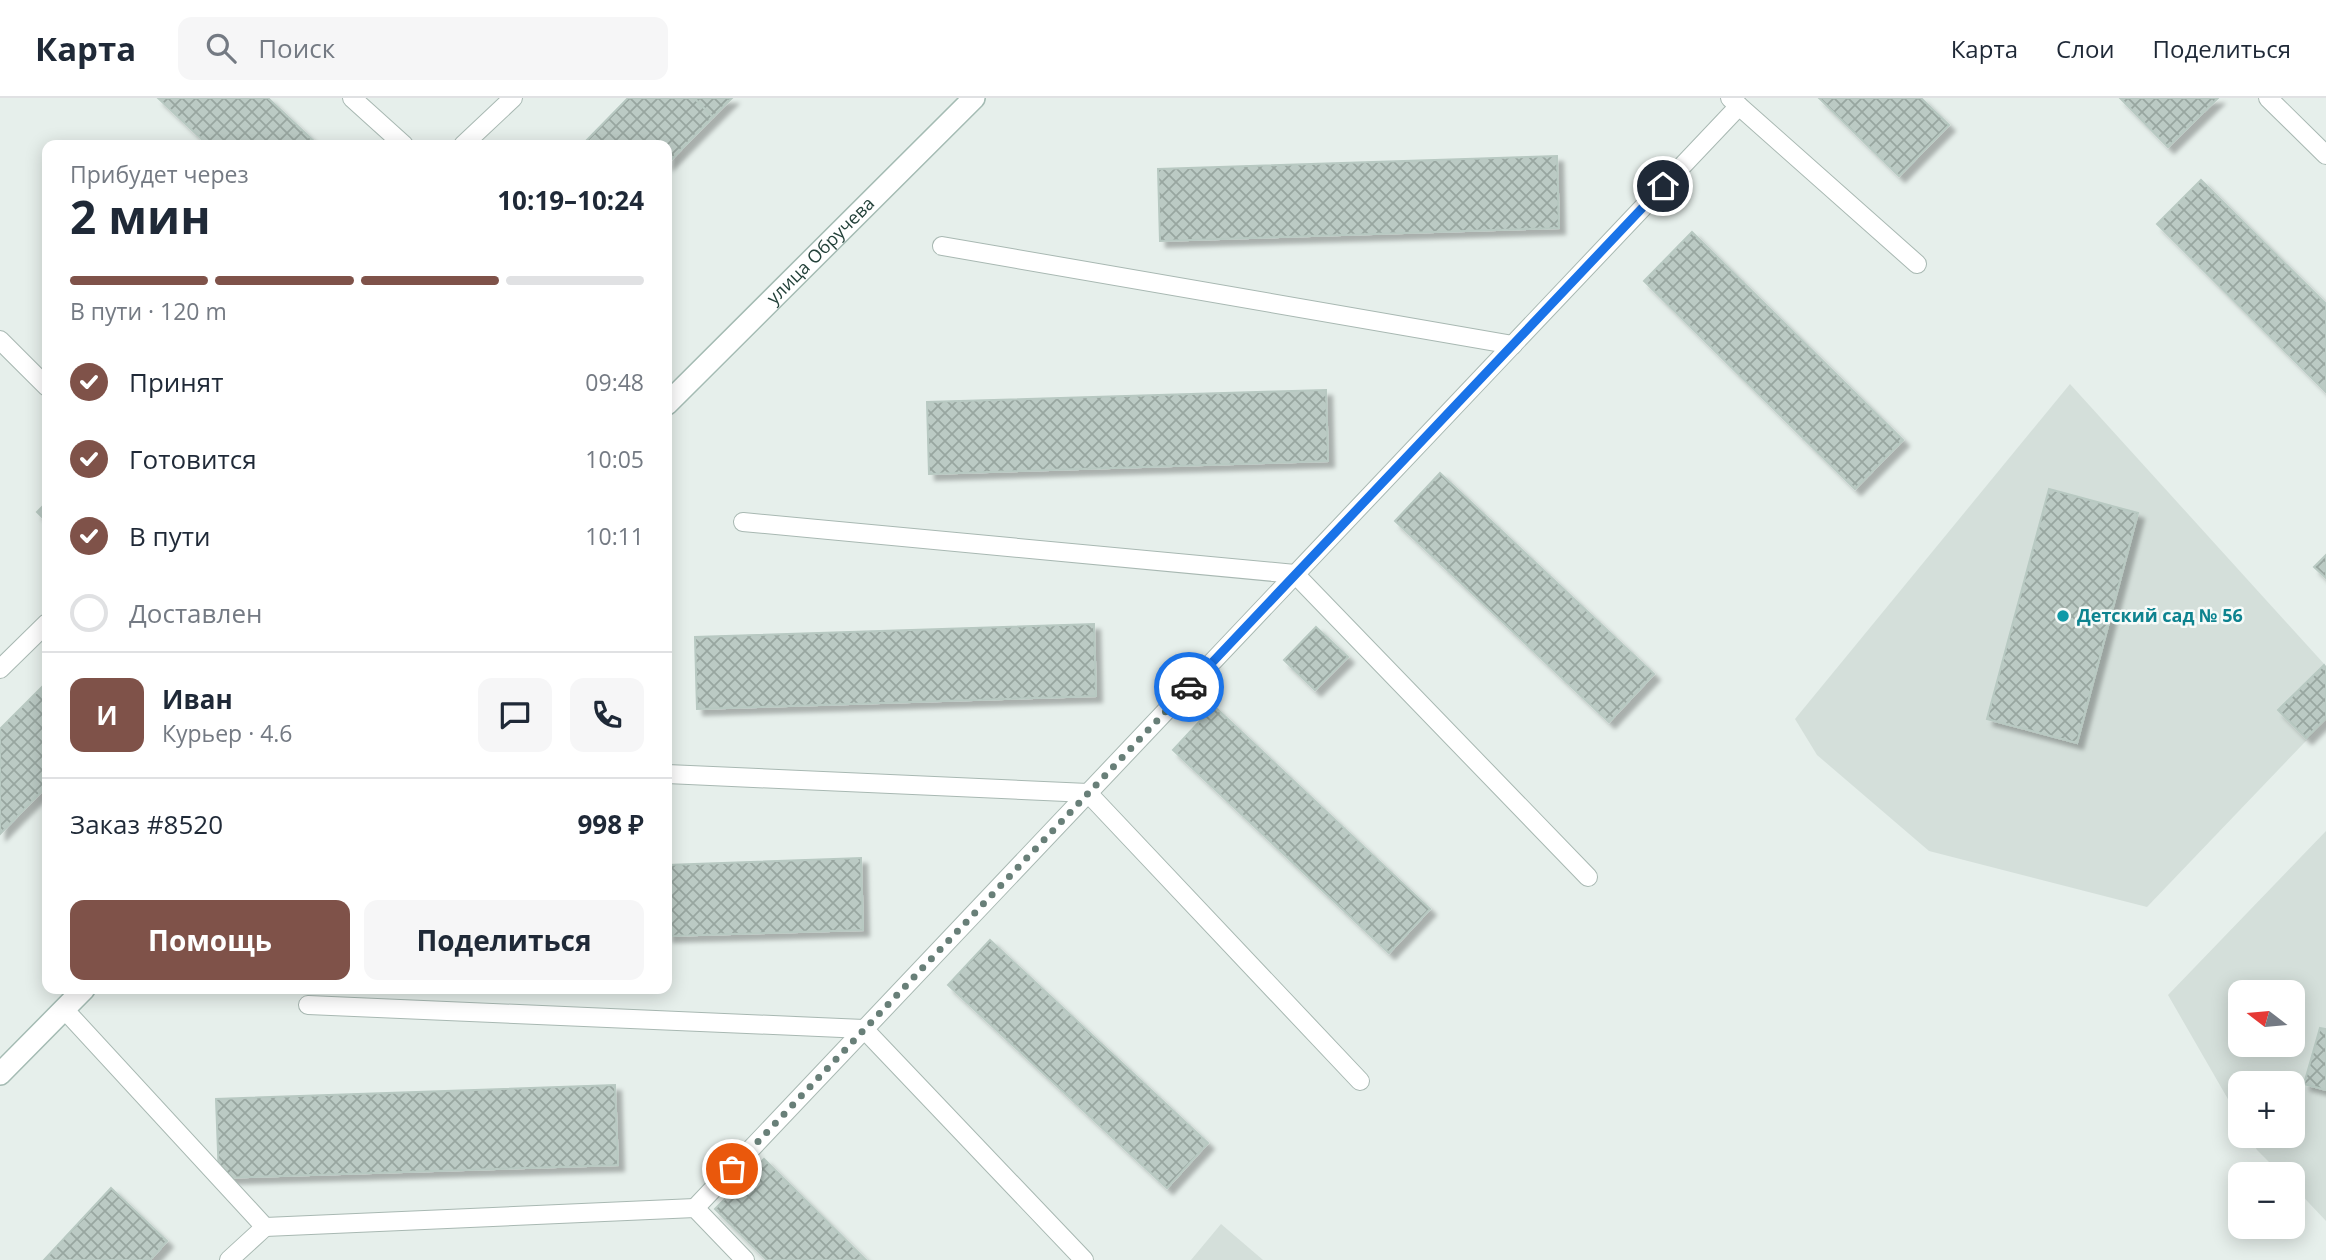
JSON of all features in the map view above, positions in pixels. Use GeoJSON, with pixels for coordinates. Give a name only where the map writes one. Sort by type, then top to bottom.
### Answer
{"type":"FeatureCollection","features":[{"type":"Feature","properties":{"kind":"main road","name":"улица Обручева"},"geometry":{"type":"LineString","coordinates":[[672,399],[974,98]]}},
{"type":"Feature","properties":{"kind":"main road"},"geometry":{"type":"LineString","coordinates":[[0,1074],[79,994]]}},
{"type":"Feature","properties":{"kind":"lane"},"geometry":{"type":"LineString","coordinates":[[352,98],[398,140]]}},
{"type":"Feature","properties":{"kind":"lane"},"geometry":{"type":"LineString","coordinates":[[468,140],[513,98]]}},
{"type":"Feature","properties":{"kind":"lane"},"geometry":{"type":"LineString","coordinates":[[2268,98],[2326,155]]}},
{"type":"Feature","properties":{"kind":"lane"},"geometry":{"type":"LineString","coordinates":[[229,1260],[265,1227],[695,1208],[1513,345],[1734,102],[1917,264]]}},
{"type":"Feature","properties":{"kind":"lane"},"geometry":{"type":"LineString","coordinates":[[942,246],[1513,345]]}},
{"type":"Feature","properties":{"kind":"lane"},"geometry":{"type":"LineString","coordinates":[[0,340],[42,382]]}},
{"type":"Feature","properties":{"kind":"lane"},"geometry":{"type":"LineString","coordinates":[[743,522],[1295,574],[1588,877]]}},
{"type":"Feature","properties":{"kind":"lane"},"geometry":{"type":"LineString","coordinates":[[0,669],[42,629]]}},
{"type":"Feature","properties":{"kind":"lane"},"geometry":{"type":"LineString","coordinates":[[672,774],[1088,793],[1360,1081]]}},
{"type":"Feature","properties":{"kind":"lane"},"geometry":{"type":"LineString","coordinates":[[308,1005],[864,1029],[1084,1260]]}},
{"type":"Feature","properties":{"kind":"lane"},"geometry":{"type":"LineString","coordinates":[[64,1009],[265,1227]]}},
{"type":"Feature","properties":{"kind":"lane"},"geometry":{"type":"LineString","coordinates":[[695,1208],[745,1260]]}},
{"type":"Feature","properties":{"kind":"shaded area"},"geometry":{"type":"Polygon","coordinates":[[[2070,384],[2326,666],[2326,720],[2147,907],[1929,851],[1817,755],[1795,719],[2070,384]]]}},
{"type":"Feature","properties":{"kind":"shaded area"},"geometry":{"type":"Polygon","coordinates":[[[2326,831],[2326,1221],[2305,1199],[2305,1162],[2269,1162],[2256,1148],[2305,1148],[2305,1071],[2228,1071],[2228,1099],[2168,995],[2326,831]]]}},
{"type":"Feature","properties":{"kind":"shaded area"},"geometry":{"type":"Polygon","coordinates":[[[1221,1224],[1263,1260],[1191,1260],[1221,1224]]]}},
{"type":"Feature","properties":{"kind":"building"},"geometry":{"type":"Polygon","coordinates":[[[158,98],[268,98],[313,140],[203,140],[158,98]]]}},
{"type":"Feature","properties":{"kind":"building"},"geometry":{"type":"Polygon","coordinates":[[[628,98],[694,98],[713,117],[672,159],[672,140],[587,140],[628,98]]]}},
{"type":"Feature","properties":{"kind":"building"},"geometry":{"type":"Polygon","coordinates":[[[694,98],[732,98],[713,117],[694,98]]]}},
{"type":"Feature","properties":{"kind":"building"},"geometry":{"type":"Polygon","coordinates":[[[1819,98],[1921,98],[1949,125],[1899,176],[1819,98]]]}},
{"type":"Feature","properties":{"kind":"building"},"geometry":{"type":"Polygon","coordinates":[[[2120,98],[2218,98],[2168,147],[2120,98]]]}},
{"type":"Feature","properties":{"kind":"building"},"geometry":{"type":"Polygon","coordinates":[[[1557,156],[1559,228],[1160,241],[1158,169],[1557,156]]]}},
{"type":"Feature","properties":{"kind":"building"},"geometry":{"type":"Polygon","coordinates":[[[2201,180],[2326,304],[2326,392],[2157,224],[2201,180]]]}},
{"type":"Feature","properties":{"kind":"building"},"geometry":{"type":"Polygon","coordinates":[[[1692,232],[1903,440],[1855,489],[1644,281],[1692,232]]]}},
{"type":"Feature","properties":{"kind":"building"},"geometry":{"type":"Polygon","coordinates":[[[1326,390],[1328,461],[929,474],[927,402],[1326,390]]]}},
{"type":"Feature","properties":{"kind":"building"},"geometry":{"type":"Polygon","coordinates":[[[1440,473],[1654,674],[1609,722],[1395,521],[1440,473]]]}},
{"type":"Feature","properties":{"kind":"building","name":"Детский сад № 56"},"geometry":{"type":"Polygon","coordinates":[[[2049,489],[2138,513],[2077,743],[1987,719],[2049,489]]]}},
{"type":"Feature","properties":{"kind":"building"},"geometry":{"type":"Polygon","coordinates":[[[2326,555],[2326,578],[2314,567],[2326,555]]]}},
{"type":"Feature","properties":{"kind":"building"},"geometry":{"type":"Polygon","coordinates":[[[1094,624],[1096,696],[697,709],[695,637],[1094,624]]]}},
{"type":"Feature","properties":{"kind":"building"},"geometry":{"type":"Polygon","coordinates":[[[1316,627],[1348,657],[1315,690],[1284,660],[1316,627]]]}},
{"type":"Feature","properties":{"kind":"building"},"geometry":{"type":"Polygon","coordinates":[[[2324,665],[2326,718],[2306,738],[2278,710],[2324,665]]]}},
{"type":"Feature","properties":{"kind":"building"},"geometry":{"type":"Polygon","coordinates":[[[42,687],[42,791],[0,834],[0,729],[42,687]]]}},
{"type":"Feature","properties":{"kind":"building"},"geometry":{"type":"Polygon","coordinates":[[[1214,706],[1430,909],[1389,953],[1173,750],[1214,706]]]}},
{"type":"Feature","properties":{"kind":"building"},"geometry":{"type":"Polygon","coordinates":[[[861,858],[863,930],[672,936],[672,865],[861,858]]]}},
{"type":"Feature","properties":{"kind":"building"},"geometry":{"type":"Polygon","coordinates":[[[990,940],[1208,1143],[1167,1188],[948,985],[990,940]]]}},
{"type":"Feature","properties":{"kind":"building"},"geometry":{"type":"Polygon","coordinates":[[[2320,1028],[2326,1029],[2326,1090],[2305,1084],[2320,1028]]]}},
{"type":"Feature","properties":{"kind":"building"},"geometry":{"type":"Polygon","coordinates":[[[615,1085],[618,1165],[219,1178],[216,1099],[615,1085]]]}},
{"type":"Feature","properties":{"kind":"building"},"geometry":{"type":"Polygon","coordinates":[[[764,1159],[866,1260],[767,1260],[715,1209],[764,1159]]]}},
{"type":"Feature","properties":{"kind":"building"},"geometry":{"type":"Polygon","coordinates":[[[111,1188],[167,1241],[150,1260],[44,1260],[111,1188]]]}},
{"type":"Feature","properties":{"kind":"way so far"},"geometry":{"type":"LineString","coordinates":[[732,1169],[1189,687]]}},
{"type":"Feature","properties":{"kind":"place","name":"Детский сад № 56"},"geometry":{"type":"Point","coordinates":[2063,616]}},
{"type":"Feature","properties":{"kind":"route"},"geometry":{"type":"LineString","coordinates":[[1189,687],[1663,186]]}}]}
